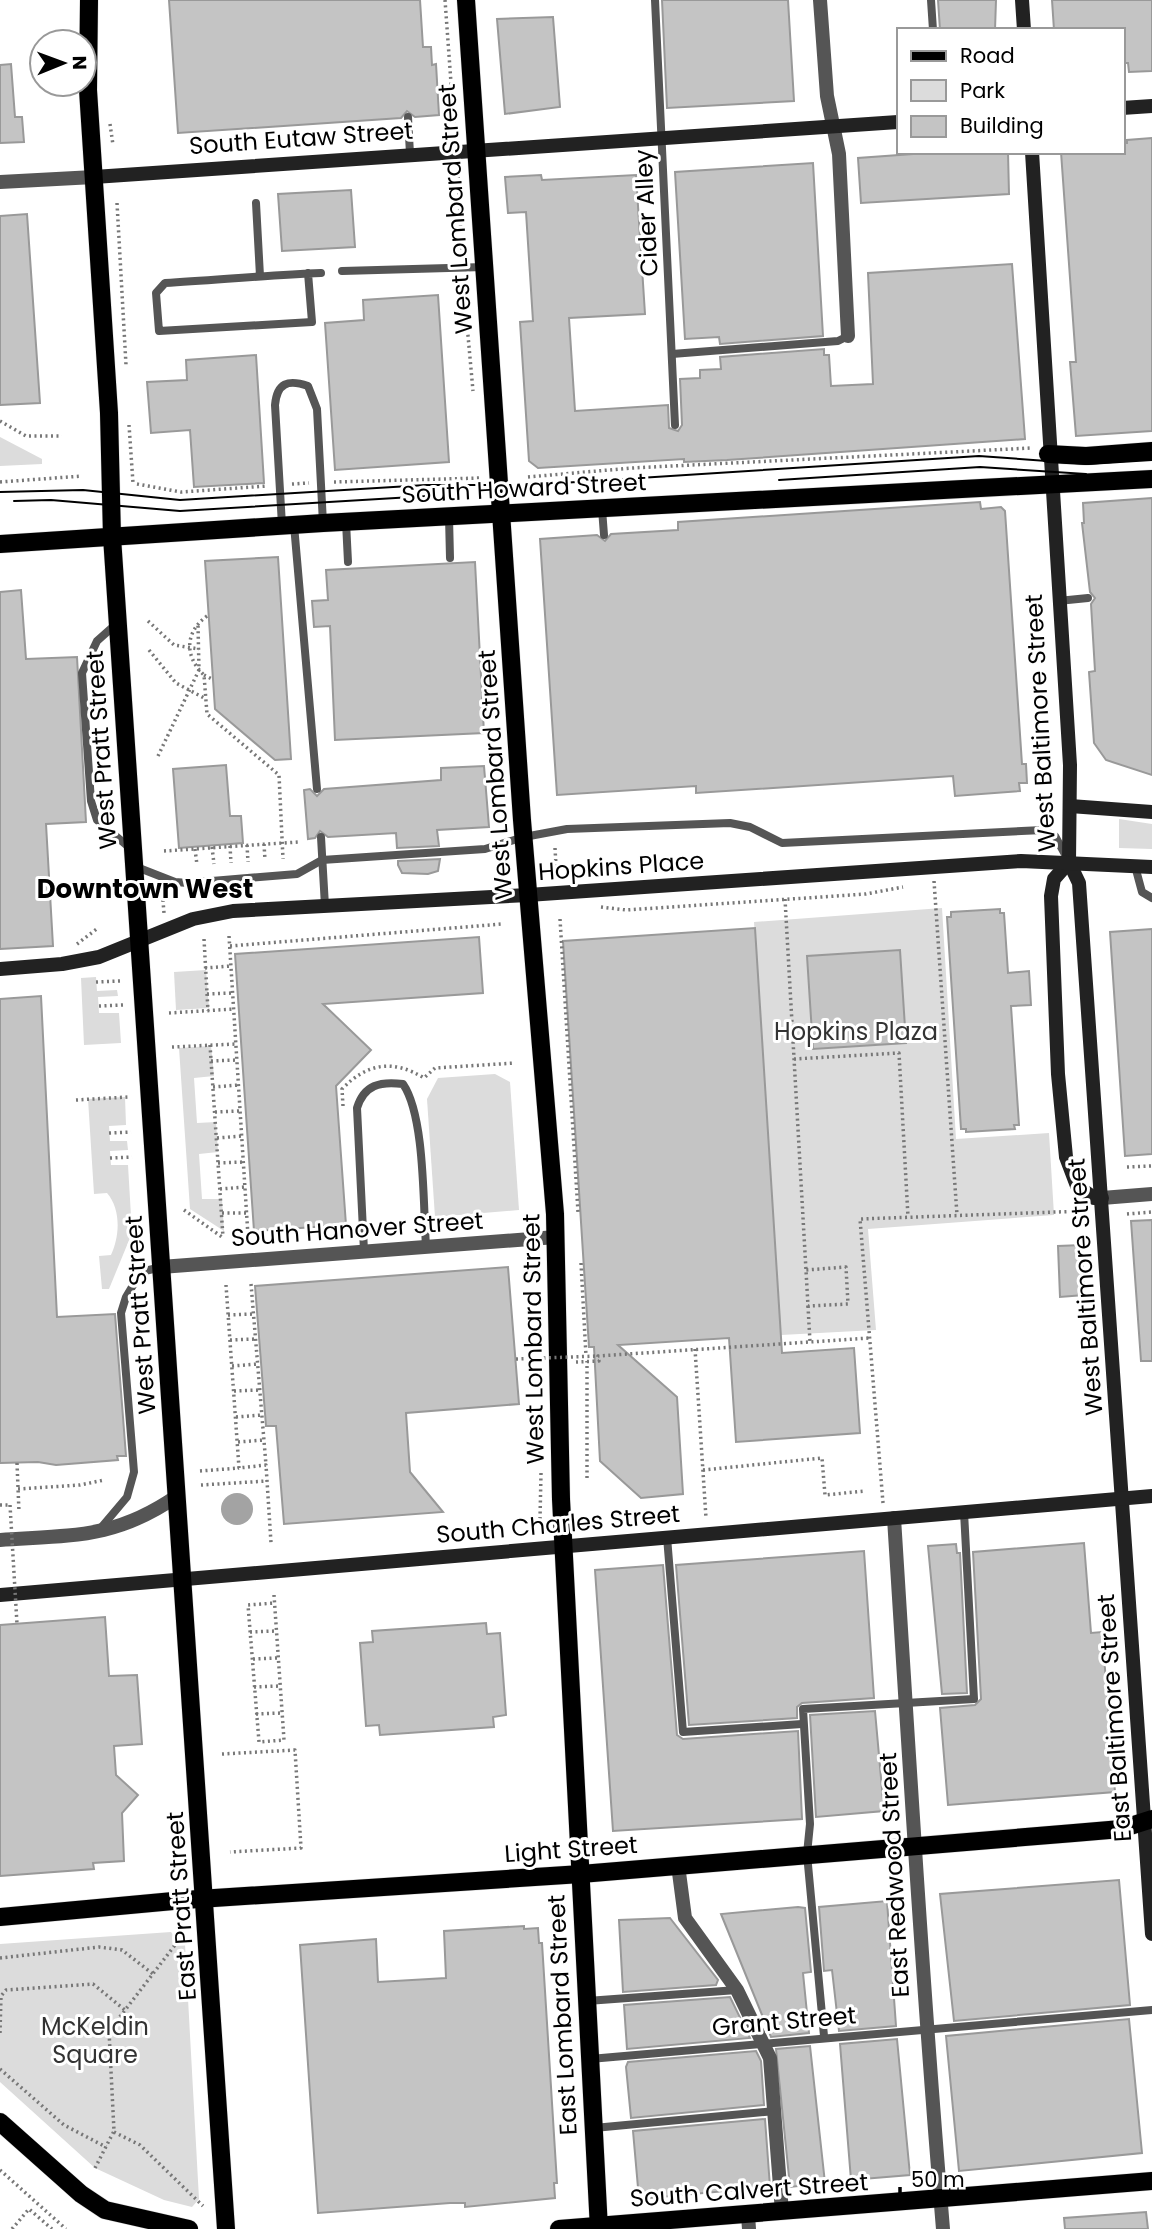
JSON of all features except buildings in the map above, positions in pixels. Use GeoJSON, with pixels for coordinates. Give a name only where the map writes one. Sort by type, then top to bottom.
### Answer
{"type":"FeatureCollection","features":[{"type":"Feature","properties":{"kind":"main road","name":"West Pratt Street"},"geometry":{"type":"LineString","coordinates":[[89,0],[88,90],[109,413],[117,623],[183,1579]]}},
{"type":"Feature","properties":{"kind":"main road","name":"West Lombard Street"},"geometry":{"type":"LineString","coordinates":[[466,0],[528,895],[556,1237],[564,1546]]}},
{"type":"Feature","properties":{"kind":"main road"},"geometry":{"type":"LineString","coordinates":[[1022,0],[1024,28]]}},
{"type":"Feature","properties":{"kind":"main road"},"geometry":{"type":"LineString","coordinates":[[1124,108],[1152,106]]}},
{"type":"Feature","properties":{"kind":"main road","name":"South Eutaw Street"},"geometry":{"type":"LineString","coordinates":[[94,177],[897,122]]}},
{"type":"Feature","properties":{"kind":"main road","name":"West Baltimore Street"},"geometry":{"type":"LineString","coordinates":[[1032,154],[1070,806],[1069,862],[1079,883],[1121,1499]]}},
{"type":"Feature","properties":{"kind":"main road"},"geometry":{"type":"LineString","coordinates":[[1048,454],[1086,456],[1152,452]]}},
{"type":"Feature","properties":{"kind":"main road","name":"South Howard Street"},"geometry":{"type":"LineString","coordinates":[[0,544],[323,523],[1152,479]]}},
{"type":"Feature","properties":{"kind":"main road"},"geometry":{"type":"LineString","coordinates":[[1070,806],[1152,813]]}},
{"type":"Feature","properties":{"kind":"main road"},"geometry":{"type":"LineString","coordinates":[[1069,862],[1054,879],[1051,896],[1055,1018],[1065,1149],[1077,1186],[1094,1198],[1102,1198]]}},
{"type":"Feature","properties":{"kind":"main road","name":"Hopkins Place"},"geometry":{"type":"LineString","coordinates":[[0,969],[83,961],[110,953],[193,919],[233,911],[528,895],[932,866],[1069,862],[1152,867]]}},
{"type":"Feature","properties":{"kind":"main road","name":"South Charles Street"},"geometry":{"type":"LineString","coordinates":[[0,1595],[1152,1496]]}},
{"type":"Feature","properties":{"kind":"main road","name":"East Baltimore Street"},"geometry":{"type":"LineString","coordinates":[[1121,1499],[1148,1821],[1152,1934]]}},
{"type":"Feature","properties":{"kind":"main road","name":"East Lombard Street"},"geometry":{"type":"LineString","coordinates":[[564,1546],[598,2228]]}},
{"type":"Feature","properties":{"kind":"main road","name":"East Pratt Street"},"geometry":{"type":"LineString","coordinates":[[183,1579],[226,2229]]}},
{"type":"Feature","properties":{"kind":"main road","name":"Light Street"},"geometry":{"type":"LineString","coordinates":[[0,1917],[205,1898],[580,1874],[1121,1829],[1148,1821]]}},
{"type":"Feature","properties":{"kind":"main road"},"geometry":{"type":"LineString","coordinates":[[0,2122],[81,2194],[105,2210],[189,2229]]}},
{"type":"Feature","properties":{"kind":"main road","name":"South Calvert Street"},"geometry":{"type":"LineString","coordinates":[[559,2229],[749,2222],[782,2212],[1152,2181]]}},
{"type":"Feature","properties":{"kind":"main road"},"geometry":{"type":"LineString","coordinates":[[105,2210],[118,2229]]}},
{"type":"Feature","properties":{"kind":"street"},"geometry":{"type":"LineString","coordinates":[[820,0],[827,96],[839,154],[848,336]]}},
{"type":"Feature","properties":{"kind":"street","name":"South Eutaw Street"},"geometry":{"type":"LineString","coordinates":[[0,182],[94,177]]}},
{"type":"Feature","properties":{"kind":"street"},"geometry":{"type":"LineString","coordinates":[[1102,1198],[1152,1194]]}},
{"type":"Feature","properties":{"kind":"street","name":"South Hanover Street"},"geometry":{"type":"LineString","coordinates":[[161,1267],[556,1237]]}},
{"type":"Feature","properties":{"kind":"street"},"geometry":{"type":"LineString","coordinates":[[0,1540],[96,1533],[131,1523],[177,1496]]}},
{"type":"Feature","properties":{"kind":"street","name":"East Redwood Street"},"geometry":{"type":"LineString","coordinates":[[889,1519],[906,1702],[916,1844],[916,1905],[943,2229]]}},
{"type":"Feature","properties":{"kind":"street"},"geometry":{"type":"LineString","coordinates":[[678,1865],[685,1918],[737,1990],[770,2058],[782,2212]]}},
{"type":"Feature","properties":{"kind":"lane","name":"Cider Alley"},"geometry":{"type":"LineString","coordinates":[[655,0],[676,425]]}},
{"type":"Feature","properties":{"kind":"lane"},"geometry":{"type":"LineString","coordinates":[[931,0],[933,28]]}},
{"type":"Feature","properties":{"kind":"lane"},"geometry":{"type":"LineString","coordinates":[[408,117],[410,154]]}},
{"type":"Feature","properties":{"kind":"lane"},"geometry":{"type":"LineString","coordinates":[[256,202],[260,276]]}},
{"type":"Feature","properties":{"kind":"lane"},"geometry":{"type":"LineString","coordinates":[[342,271],[484,267]]}},
{"type":"Feature","properties":{"kind":"lane"},"geometry":{"type":"LineString","coordinates":[[308,274],[312,322],[159,331],[156,293],[165,283],[321,273]]}},
{"type":"Feature","properties":{"kind":"lane"},"geometry":{"type":"LineString","coordinates":[[672,354],[838,341],[848,336]]}},
{"type":"Feature","properties":{"kind":"lane"},"geometry":{"type":"LineString","coordinates":[[317,789],[275,405],[276,392],[283,384],[293,381],[308,386],[317,409],[323,523]]}},
{"type":"Feature","properties":{"kind":"lane"},"geometry":{"type":"LineString","coordinates":[[602,509],[604,535]]}},
{"type":"Feature","properties":{"kind":"lane"},"geometry":{"type":"LineString","coordinates":[[449,517],[450,558]]}},
{"type":"Feature","properties":{"kind":"lane"},"geometry":{"type":"LineString","coordinates":[[346,522],[348,562]]}},
{"type":"Feature","properties":{"kind":"lane"},"geometry":{"type":"LineString","coordinates":[[1058,601],[1088,598]]}},
{"type":"Feature","properties":{"kind":"lane"},"geometry":{"type":"LineString","coordinates":[[117,623],[97,641],[82,673],[91,801],[97,820],[133,858],[174,882],[297,874],[322,860],[485,849],[524,837],[576,828],[730,823],[750,827],[782,842],[1043,830],[1055,836],[1069,862]]}},
{"type":"Feature","properties":{"kind":"lane"},"geometry":{"type":"LineString","coordinates":[[321,837],[325,906]]}},
{"type":"Feature","properties":{"kind":"lane"},"geometry":{"type":"LineString","coordinates":[[1135,866],[1142,891],[1152,898]]}},
{"type":"Feature","properties":{"kind":"lane"},"geometry":{"type":"LineString","coordinates":[[364,1251],[357,1108],[361,1095],[371,1086],[387,1082],[402,1084],[411,1096],[416,1122],[426,1246]]}},
{"type":"Feature","properties":{"kind":"lane"},"geometry":{"type":"LineString","coordinates":[[96,1533],[127,1497],[134,1472],[121,1313],[125,1297],[141,1272],[161,1267]]}},
{"type":"Feature","properties":{"kind":"lane"},"geometry":{"type":"LineString","coordinates":[[824,2036],[807,1854],[810,1824],[803,1709],[974,1699],[964,1512]]}},
{"type":"Feature","properties":{"kind":"lane"},"geometry":{"type":"LineString","coordinates":[[667,1537],[682,1732],[802,1724]]}},
{"type":"Feature","properties":{"kind":"lane"},"geometry":{"type":"LineString","coordinates":[[586,2001],[737,1990]]}},
{"type":"Feature","properties":{"kind":"lane","name":"Grant Street"},"geometry":{"type":"LineString","coordinates":[[588,2059],[824,2036],[1152,2010]]}},
{"type":"Feature","properties":{"kind":"lane"},"geometry":{"type":"LineString","coordinates":[[592,2128],[775,2111]]}},
{"type":"Feature","properties":{"kind":"path"},"geometry":{"type":"LineString","coordinates":[[445,0],[454,124]]}},
{"type":"Feature","properties":{"kind":"path"},"geometry":{"type":"LineString","coordinates":[[109,115],[113,145]]}},
{"type":"Feature","properties":{"kind":"path"},"geometry":{"type":"LineString","coordinates":[[458,176],[474,400]]}},
{"type":"Feature","properties":{"kind":"path"},"geometry":{"type":"LineString","coordinates":[[117,203],[126,375]]}},
{"type":"Feature","properties":{"kind":"path"},"geometry":{"type":"LineString","coordinates":[[128,415],[133,483]]}},
{"type":"Feature","properties":{"kind":"path"},"geometry":{"type":"LineString","coordinates":[[0,421],[26,436],[62,436]]}},
{"type":"Feature","properties":{"kind":"path"},"geometry":{"type":"LineString","coordinates":[[528,477],[632,468],[1031,448]]}},
{"type":"Feature","properties":{"kind":"path"},"geometry":{"type":"LineString","coordinates":[[727,464],[727,470]]}},
{"type":"Feature","properties":{"kind":"path"},"geometry":{"type":"LineString","coordinates":[[480,465],[481,478]]}},
{"type":"Feature","properties":{"kind":"path"},"geometry":{"type":"LineString","coordinates":[[0,482],[82,476]]}},
{"type":"Feature","properties":{"kind":"path"},"geometry":{"type":"LineString","coordinates":[[207,616],[198,624],[190,638],[189,649],[199,670],[212,679]]}},
{"type":"Feature","properties":{"kind":"path"},"geometry":{"type":"LineString","coordinates":[[148,621],[174,645],[199,649]]}},
{"type":"Feature","properties":{"kind":"path"},"geometry":{"type":"LineString","coordinates":[[158,756],[199,670],[198,624]]}},
{"type":"Feature","properties":{"kind":"path"},"geometry":{"type":"LineString","coordinates":[[149,650],[168,674],[188,691],[206,699]]}},
{"type":"Feature","properties":{"kind":"path"},"geometry":{"type":"LineString","coordinates":[[204,675],[207,714],[279,775],[283,859]]}},
{"type":"Feature","properties":{"kind":"path"},"geometry":{"type":"LineString","coordinates":[[164,851],[298,842]]}},
{"type":"Feature","properties":{"kind":"path"},"geometry":{"type":"LineString","coordinates":[[264,844],[265,860]]}},
{"type":"Feature","properties":{"kind":"path"},"geometry":{"type":"LineString","coordinates":[[247,845],[248,862]]}},
{"type":"Feature","properties":{"kind":"path"},"geometry":{"type":"LineString","coordinates":[[230,846],[231,863]]}},
{"type":"Feature","properties":{"kind":"path"},"geometry":{"type":"LineString","coordinates":[[212,848],[214,864]]}},
{"type":"Feature","properties":{"kind":"path"},"geometry":{"type":"LineString","coordinates":[[555,848],[556,866]]}},
{"type":"Feature","properties":{"kind":"path"},"geometry":{"type":"LineString","coordinates":[[195,849],[197,866]]}},
{"type":"Feature","properties":{"kind":"path"},"geometry":{"type":"LineString","coordinates":[[496,853],[499,883]]}},
{"type":"Feature","properties":{"kind":"path"},"geometry":{"type":"LineString","coordinates":[[932,866],[957,1214]]}},
{"type":"Feature","properties":{"kind":"path"},"geometry":{"type":"LineString","coordinates":[[934,881],[947,881]]}},
{"type":"Feature","properties":{"kind":"path"},"geometry":{"type":"LineString","coordinates":[[597,907],[626,910],[884,892],[908,885]]}},
{"type":"Feature","properties":{"kind":"path"},"geometry":{"type":"LineString","coordinates":[[785,899],[810,1342]]}},
{"type":"Feature","properties":{"kind":"path"},"geometry":{"type":"LineString","coordinates":[[560,919],[578,1212]]}},
{"type":"Feature","properties":{"kind":"path"},"geometry":{"type":"LineString","coordinates":[[230,946],[502,924]]}},
{"type":"Feature","properties":{"kind":"path"},"geometry":{"type":"LineString","coordinates":[[229,936],[248,1236]]}},
{"type":"Feature","properties":{"kind":"path"},"geometry":{"type":"LineString","coordinates":[[204,939],[208,1011]]}},
{"type":"Feature","properties":{"kind":"path"},"geometry":{"type":"LineString","coordinates":[[205,968],[231,966]]}},
{"type":"Feature","properties":{"kind":"path"},"geometry":{"type":"LineString","coordinates":[[96,982],[121,981]]}},
{"type":"Feature","properties":{"kind":"path"},"geometry":{"type":"LineString","coordinates":[[207,994],[233,993]]}},
{"type":"Feature","properties":{"kind":"path"},"geometry":{"type":"LineString","coordinates":[[99,1006],[123,1005]]}},
{"type":"Feature","properties":{"kind":"path"},"geometry":{"type":"LineString","coordinates":[[169,1013],[234,1009]]}},
{"type":"Feature","properties":{"kind":"path"},"geometry":{"type":"LineString","coordinates":[[172,1047],[236,1044]]}},
{"type":"Feature","properties":{"kind":"path"},"geometry":{"type":"LineString","coordinates":[[184,1210],[223,1237],[210,1045]]}},
{"type":"Feature","properties":{"kind":"path"},"geometry":{"type":"LineString","coordinates":[[794,1059],[899,1053],[908,1217]]}},
{"type":"Feature","properties":{"kind":"path"},"geometry":{"type":"LineString","coordinates":[[211,1061],[237,1060]]}},
{"type":"Feature","properties":{"kind":"path"},"geometry":{"type":"LineString","coordinates":[[344,1117],[342,1089],[364,1070],[396,1065],[424,1078],[435,1068],[515,1063]]}},
{"type":"Feature","properties":{"kind":"path"},"geometry":{"type":"LineString","coordinates":[[213,1087],[239,1085]]}},
{"type":"Feature","properties":{"kind":"path"},"geometry":{"type":"LineString","coordinates":[[76,1100],[128,1097]]}},
{"type":"Feature","properties":{"kind":"path"},"geometry":{"type":"LineString","coordinates":[[215,1112],[240,1111]]}},
{"type":"Feature","properties":{"kind":"path"},"geometry":{"type":"LineString","coordinates":[[109,1133],[131,1132]]}},
{"type":"Feature","properties":{"kind":"path"},"geometry":{"type":"LineString","coordinates":[[217,1138],[242,1136]]}},
{"type":"Feature","properties":{"kind":"path"},"geometry":{"type":"LineString","coordinates":[[110,1158],[132,1157]]}},
{"type":"Feature","properties":{"kind":"path"},"geometry":{"type":"LineString","coordinates":[[218,1163],[244,1162]]}},
{"type":"Feature","properties":{"kind":"path"},"geometry":{"type":"LineString","coordinates":[[1126,1167],[1152,1166]]}},
{"type":"Feature","properties":{"kind":"path"},"geometry":{"type":"LineString","coordinates":[[220,1189],[245,1187]]}},
{"type":"Feature","properties":{"kind":"path"},"geometry":{"type":"LineString","coordinates":[[889,1519],[860,1219],[1094,1211]]}},
{"type":"Feature","properties":{"kind":"path"},"geometry":{"type":"LineString","coordinates":[[1127,1214],[1152,1212]]}},
{"type":"Feature","properties":{"kind":"path"},"geometry":{"type":"LineString","coordinates":[[222,1213],[247,1213]]}},
{"type":"Feature","properties":{"kind":"path"},"geometry":{"type":"LineString","coordinates":[[581,1263],[586,1356]]}},
{"type":"Feature","properties":{"kind":"path"},"geometry":{"type":"LineString","coordinates":[[806,1269],[846,1267],[848,1304],[808,1306]]}},
{"type":"Feature","properties":{"kind":"path"},"geometry":{"type":"LineString","coordinates":[[251,1284],[271,1543]]}},
{"type":"Feature","properties":{"kind":"path"},"geometry":{"type":"LineString","coordinates":[[226,1285],[239,1468]]}},
{"type":"Feature","properties":{"kind":"path"},"geometry":{"type":"LineString","coordinates":[[228,1315],[254,1314]]}},
{"type":"Feature","properties":{"kind":"path"},"geometry":{"type":"LineString","coordinates":[[516,1359],[870,1338]]}},
{"type":"Feature","properties":{"kind":"path"},"geometry":{"type":"LineString","coordinates":[[230,1340],[256,1339]]}},
{"type":"Feature","properties":{"kind":"path"},"geometry":{"type":"LineString","coordinates":[[695,1349],[707,1534]]}},
{"type":"Feature","properties":{"kind":"path"},"geometry":{"type":"LineString","coordinates":[[587,1478],[587,1361],[599,1361],[598,1356]]}},
{"type":"Feature","properties":{"kind":"path"},"geometry":{"type":"LineString","coordinates":[[232,1366],[258,1364]]}},
{"type":"Feature","properties":{"kind":"path"},"geometry":{"type":"LineString","coordinates":[[234,1391],[260,1390]]}},
{"type":"Feature","properties":{"kind":"path"},"geometry":{"type":"LineString","coordinates":[[236,1417],[262,1415]]}},
{"type":"Feature","properties":{"kind":"path"},"geometry":{"type":"LineString","coordinates":[[237,1442],[264,1440]]}},
{"type":"Feature","properties":{"kind":"path"},"geometry":{"type":"LineString","coordinates":[[703,1470],[822,1458],[825,1495],[865,1491]]}},
{"type":"Feature","properties":{"kind":"path"},"geometry":{"type":"LineString","coordinates":[[16,1463],[19,1512]]}},
{"type":"Feature","properties":{"kind":"path"},"geometry":{"type":"LineString","coordinates":[[200,1471],[266,1465]]}},
{"type":"Feature","properties":{"kind":"path"},"geometry":{"type":"LineString","coordinates":[[18,1489],[80,1485],[104,1480]]}},
{"type":"Feature","properties":{"kind":"path"},"geometry":{"type":"LineString","coordinates":[[201,1485],[267,1481]]}},
{"type":"Feature","properties":{"kind":"path"},"geometry":{"type":"LineString","coordinates":[[0,1505],[10,1505],[16,1623]]}},
{"type":"Feature","properties":{"kind":"path"},"geometry":{"type":"LineString","coordinates":[[274,1595],[275,1603],[277,1630],[284,1740],[258,1742],[248,1605],[275,1603]]}},
{"type":"Feature","properties":{"kind":"path"},"geometry":{"type":"LineString","coordinates":[[250,1632],[277,1630]]}},
{"type":"Feature","properties":{"kind":"path"},"geometry":{"type":"LineString","coordinates":[[253,1659],[278,1658]]}},
{"type":"Feature","properties":{"kind":"path"},"geometry":{"type":"LineString","coordinates":[[254,1687],[280,1686]]}},
{"type":"Feature","properties":{"kind":"path"},"geometry":{"type":"LineString","coordinates":[[257,1714],[282,1713]]}},
{"type":"Feature","properties":{"kind":"path"},"geometry":{"type":"LineString","coordinates":[[222,1754],[295,1750],[301,1848],[230,1852]]}},
{"type":"Feature","properties":{"kind":"path"},"geometry":{"type":"LineString","coordinates":[[95,2168],[114,2131],[109,2031],[186,1932]]}},
{"type":"Feature","properties":{"kind":"path"},"geometry":{"type":"LineString","coordinates":[[0,1958],[99,1947],[122,1950],[153,1974]]}},
{"type":"Feature","properties":{"kind":"path"},"geometry":{"type":"LineString","coordinates":[[0,2033],[1,1995],[6,1990],[93,1984],[125,2010]]}},
{"type":"Feature","properties":{"kind":"path"},"geometry":{"type":"LineString","coordinates":[[0,2069],[64,2125],[106,2147]]}},
{"type":"Feature","properties":{"kind":"path"},"geometry":{"type":"LineString","coordinates":[[114,2131],[140,2145],[203,2207]]}},
{"type":"Feature","properties":{"kind":"path"},"geometry":{"type":"LineString","coordinates":[[0,2170],[64,2228]]}},
{"type":"Feature","properties":{"kind":"path"},"geometry":{"type":"LineString","coordinates":[[12,2229],[29,2209],[52,2229]]}},
{"type":"Feature","properties":{"kind":"green space"},"geometry":{"type":"Polygon","coordinates":[[[0,437],[42,459],[42,464],[0,466],[0,437]]]}},
{"type":"Feature","properties":{"kind":"green space"},"geometry":{"type":"Polygon","coordinates":[[[1119,819],[1152,824],[1152,849],[1119,848],[1119,819]]]}},
{"type":"Feature","properties":{"kind":"green space","name":"Hopkins Plaza"},"geometry":{"type":"Polygon","coordinates":[[[942,908],[956,1139],[1049,1133],[1054,1215],[868,1229],[876,1330],[781,1335],[754,922],[942,908]]]}},
{"type":"Feature","properties":{"kind":"green space"},"geometry":{"type":"Polygon","coordinates":[[[206,970],[209,1008],[176,1010],[174,972],[206,970]]]}},
{"type":"Feature","properties":{"kind":"green space"},"geometry":{"type":"Polygon","coordinates":[[[96,977],[97,991],[117,990],[118,996],[98,997],[99,1013],[119,1013],[121,1043],[84,1045],[81,978],[96,977]]]}},
{"type":"Feature","properties":{"kind":"green space"},"geometry":{"type":"Polygon","coordinates":[[[211,1046],[214,1076],[194,1078],[197,1123],[216,1122],[218,1152],[199,1154],[202,1199],[222,1199],[224,1231],[190,1209],[179,1048],[211,1046]]]}},
{"type":"Feature","properties":{"kind":"green space"},"geometry":{"type":"Polygon","coordinates":[[[495,1074],[510,1082],[519,1210],[435,1217],[427,1099],[438,1078],[495,1074]]]}},
{"type":"Feature","properties":{"kind":"green space"},"geometry":{"type":"Polygon","coordinates":[[[125,1097],[126,1125],[109,1126],[110,1141],[127,1141],[128,1150],[110,1151],[111,1165],[128,1165],[132,1233],[109,1289],[102,1289],[99,1256],[111,1255],[118,1223],[112,1199],[107,1193],[94,1194],[88,1099],[125,1097]]]}},
{"type":"Feature","properties":{"kind":"green space","name":"McKeldin Square"},"geometry":{"type":"Polygon","coordinates":[[[171,1932],[179,1943],[185,1944],[199,2199],[192,2207],[164,2200],[95,2168],[0,2082],[0,1944],[171,1932]]]}},
{"type":"Feature","properties":{"kind":"shaded area"},"geometry":{"type":"Polygon","coordinates":[[[237,1493],[248,1498],[253,1509],[248,1520],[237,1525],[226,1520],[221,1509],[226,1498],[237,1493]]]}},
{"type":"Feature","properties":{"kind":"tram line"},"geometry":{"type":"LineString","coordinates":[[0,492],[83,490],[180,500],[426,485],[530,485],[979,456],[1088,464],[1152,460]]}},
{"type":"Feature","properties":{"kind":"tram line"},"geometry":{"type":"LineString","coordinates":[[779,480],[980,467],[1086,474]]}},
{"type":"Feature","properties":{"kind":"tram line"},"geometry":{"type":"LineString","coordinates":[[14,501],[51,500],[180,511],[429,496]]}},
{"type":"Feature","properties":{"kind":"district","name":"Downtown West"},"geometry":{"type":"Point","coordinates":[145,889]}}]}
